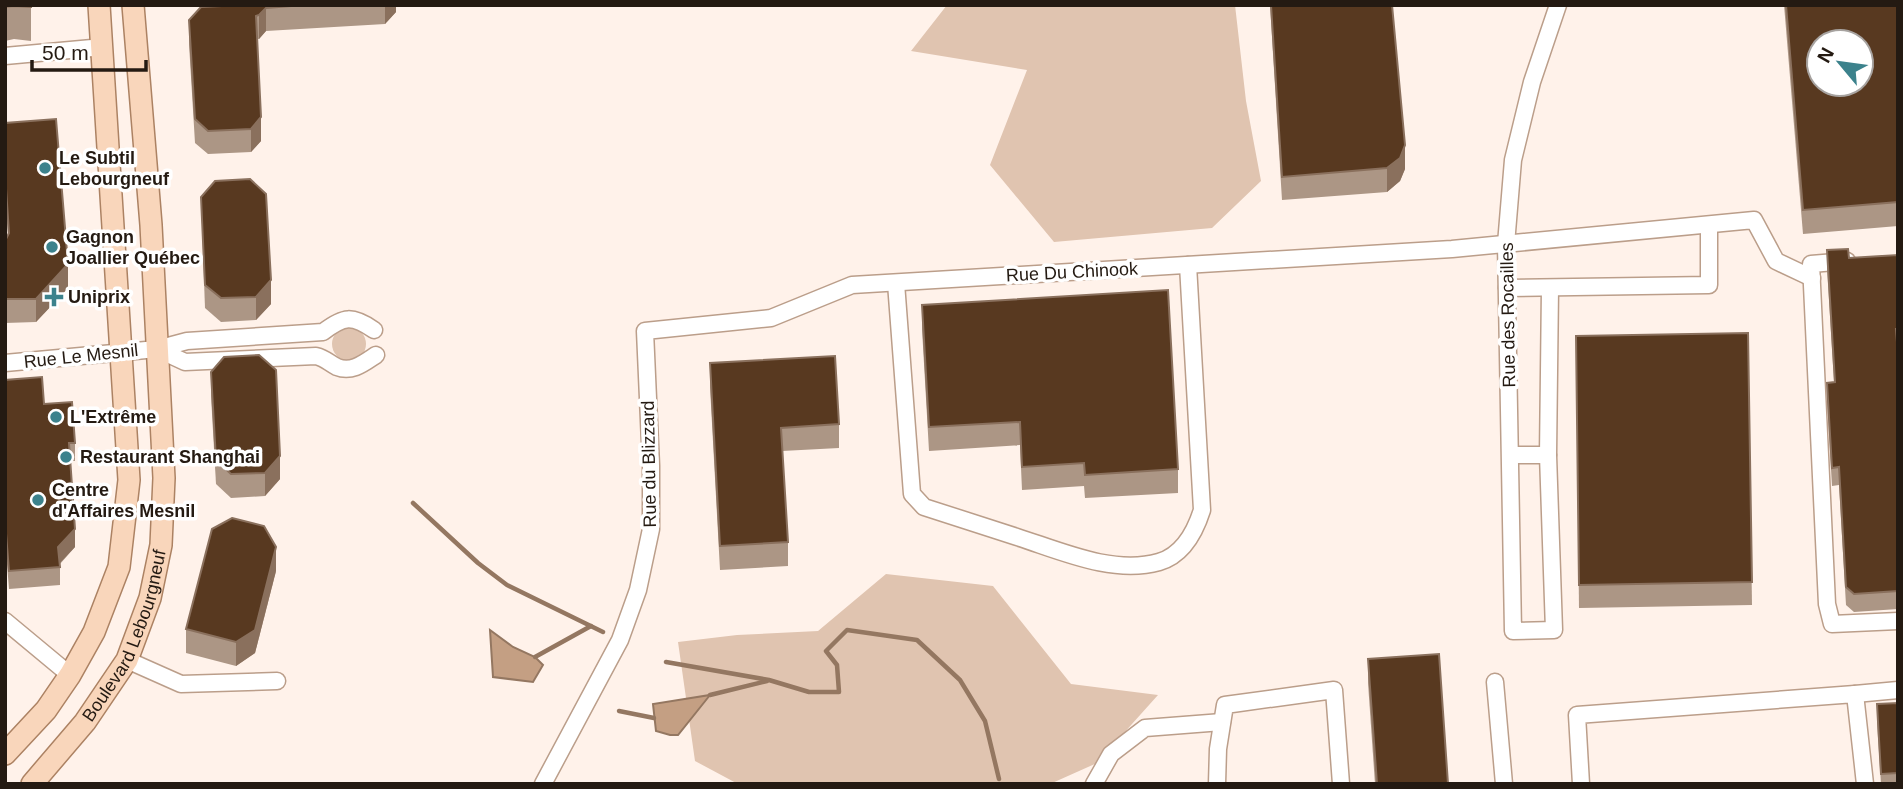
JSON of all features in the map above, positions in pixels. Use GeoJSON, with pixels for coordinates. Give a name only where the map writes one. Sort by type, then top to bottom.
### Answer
{"type":"FeatureCollection","features":[{"type":"Feature","properties":{"kind":"main road","name":"Boulevard Lebourgneuf"},"geometry":{"type":"LineString","coordinates":[[5,754],[46,710],[70,675],[94,632],[119,566],[129,480],[99,5]]}},
{"type":"Feature","properties":{"kind":"main road","name":"Boulevard Lebourgneuf"},"geometry":{"type":"LineString","coordinates":[[32,784],[85,722],[127,660],[150,598],[161,545],[164,478],[158,349],[133,5]]}},
{"type":"Feature","properties":{"kind":"street","name":"Rue des Rocailles"},"geometry":{"type":"LineString","coordinates":[[1548,455],[1554,630],[1513,631],[1506,244],[1513,160],[1532,82],[1558,5]]}},
{"type":"Feature","properties":{"kind":"street"},"geometry":{"type":"LineString","coordinates":[[5,56],[103,47]]}},
{"type":"Feature","properties":{"kind":"street","name":"Rue Du Chinook"},"geometry":{"type":"LineString","coordinates":[[645,331],[771,318],[852,285],[1506,244],[1754,220],[1776,261],[1812,278]]}},
{"type":"Feature","properties":{"kind":"street"},"geometry":{"type":"LineString","coordinates":[[1507,288],[1710,285],[1709,225]]}},
{"type":"Feature","properties":{"kind":"street"},"geometry":{"type":"LineString","coordinates":[[1861,261],[1811,264],[1827,604],[1832,624],[1898,621]]}},
{"type":"Feature","properties":{"kind":"street"},"geometry":{"type":"LineString","coordinates":[[896,283],[912,494],[924,507],[1078,557],[1125,566],[1161,561],[1184,547],[1196,528],[1202,510],[1188,265]]}},
{"type":"Feature","properties":{"kind":"street"},"geometry":{"type":"LineString","coordinates":[[1510,455],[1548,455],[1550,288]]}},
{"type":"Feature","properties":{"kind":"street","name":"Rue Le Mesnil"},"geometry":{"type":"LineString","coordinates":[[5,363],[158,349],[187,341],[323,332],[339,320],[358,319],[374,330]]}},
{"type":"Feature","properties":{"kind":"street","name":"Rue du Blizzard"},"geometry":{"type":"LineString","coordinates":[[543,784],[620,640],[638,590],[651,529],[645,331]]}},
{"type":"Feature","properties":{"kind":"street"},"geometry":{"type":"LineString","coordinates":[[158,349],[185,362],[316,356],[339,368],[356,368],[376,355]]}},
{"type":"Feature","properties":{"kind":"street"},"geometry":{"type":"LineString","coordinates":[[5,621],[70,675]]}},
{"type":"Feature","properties":{"kind":"street"},"geometry":{"type":"LineString","coordinates":[[127,660],[181,684],[277,681]]}},
{"type":"Feature","properties":{"kind":"street"},"geometry":{"type":"LineString","coordinates":[[1495,682],[1504,784]]}},
{"type":"Feature","properties":{"kind":"street"},"geometry":{"type":"LineString","coordinates":[[1217,784],[1218,749],[1225,705],[1334,690],[1342,784]]}},
{"type":"Feature","properties":{"kind":"street"},"geometry":{"type":"LineString","coordinates":[[1580,784],[1577,715],[1898,690]]}},
{"type":"Feature","properties":{"kind":"street"},"geometry":{"type":"LineString","coordinates":[[1855,694],[1865,784]]}},
{"type":"Feature","properties":{"kind":"street"},"geometry":{"type":"LineString","coordinates":[[1094,784],[1111,754],[1145,728],[1222,722]]}},
{"type":"Feature","properties":{"kind":"shaded area"},"geometry":{"type":"Polygon","coordinates":[[[947,5],[1235,5],[1246,101],[1261,181],[1212,228],[1054,242],[990,165],[1027,70],[911,51],[947,5]]]}},
{"type":"Feature","properties":{"kind":"shaded area"},"geometry":{"type":"Polygon","coordinates":[[[349,327],[361,332],[366,344],[361,356],[349,361],[337,356],[332,344],[337,332],[349,327]]]}},
{"type":"Feature","properties":{"kind":"shaded area"},"geometry":{"type":"Polygon","coordinates":[[[886,574],[993,586],[1071,684],[1158,695],[1097,763],[1050,784],[738,784],[695,761],[678,642],[737,635],[818,631],[886,574]]]}},
{"type":"Feature","properties":{"kind":"shaded area"},"geometry":{"type":"Polygon","coordinates":[[[490,630],[513,647],[535,657],[543,665],[533,682],[493,677],[490,630]]]}},
{"type":"Feature","properties":{"kind":"shaded area"},"geometry":{"type":"Polygon","coordinates":[[[710,695],[678,735],[656,731],[653,704],[710,695]]]}},
{"type":"Feature","properties":{"kind":"building"},"geometry":{"type":"Polygon","coordinates":[[[31,5],[31,7],[5,7],[31,5]]]}},
{"type":"Feature","properties":{"kind":"building"},"geometry":{"type":"Polygon","coordinates":[[[304,5],[266,8],[256,16],[261,117],[251,129],[208,131],[195,119],[189,20],[201,7],[304,5]]]}},
{"type":"Feature","properties":{"kind":"building"},"geometry":{"type":"Polygon","coordinates":[[[1271,5],[1392,5],[1405,145],[1400,158],[1387,168],[1282,177],[1271,5]]]}},
{"type":"Feature","properties":{"kind":"building"},"geometry":{"type":"Polygon","coordinates":[[[1786,5],[1898,5],[1898,202],[1803,210],[1786,5]]]}},
{"type":"Feature","properties":{"kind":"building"},"geometry":{"type":"Polygon","coordinates":[[[56,119],[68,264],[36,299],[5,299],[5,241],[9,233],[5,123],[56,119]]]}},
{"type":"Feature","properties":{"kind":"building"},"geometry":{"type":"Polygon","coordinates":[[[250,179],[266,194],[271,280],[256,297],[221,298],[205,285],[201,197],[215,181],[250,179]]]}},
{"type":"Feature","properties":{"kind":"building"},"geometry":{"type":"Polygon","coordinates":[[[1848,249],[1849,258],[1898,255],[1898,591],[1854,594],[1846,587],[1839,467],[1832,468],[1827,383],[1835,382],[1827,250],[1848,249]]]}},
{"type":"Feature","properties":{"kind":"building"},"geometry":{"type":"Polygon","coordinates":[[[1168,290],[1178,469],[1085,475],[1084,463],[1022,467],[1020,422],[929,427],[922,305],[1168,290]]]}},
{"type":"Feature","properties":{"kind":"building"},"geometry":{"type":"Polygon","coordinates":[[[1748,333],[1752,582],[1579,585],[1576,336],[1748,333]]]}},
{"type":"Feature","properties":{"kind":"building"},"geometry":{"type":"Polygon","coordinates":[[[259,355],[276,370],[280,456],[265,473],[231,474],[216,460],[211,372],[224,357],[259,355]]]}},
{"type":"Feature","properties":{"kind":"building"},"geometry":{"type":"Polygon","coordinates":[[[835,356],[839,424],[781,428],[788,542],[720,546],[710,363],[835,356]]]}},
{"type":"Feature","properties":{"kind":"building","name":"Centre d'Affaires Mesnil"},"geometry":{"type":"Polygon","coordinates":[[[42,377],[44,404],[72,402],[75,443],[69,443],[75,529],[58,547],[60,567],[9,571],[5,521],[5,380],[42,377]]]}},
{"type":"Feature","properties":{"kind":"building"},"geometry":{"type":"Polygon","coordinates":[[[232,518],[264,526],[276,547],[255,630],[236,642],[186,629],[212,529],[232,518]]]}},
{"type":"Feature","properties":{"kind":"building"},"geometry":{"type":"Polygon","coordinates":[[[1439,654],[1448,784],[1377,784],[1368,659],[1439,654]]]}},
{"type":"Feature","properties":{"kind":"building"},"geometry":{"type":"Polygon","coordinates":[[[1898,703],[1898,773],[1881,774],[1877,704],[1898,703]]]}},
{"type":"Feature","properties":{"kind":"waterway"},"geometry":{"type":"LineString","coordinates":[[413,503],[478,563],[507,585],[603,632]]}},
{"type":"Feature","properties":{"kind":"waterway"},"geometry":{"type":"LineString","coordinates":[[535,657],[591,626]]}},
{"type":"Feature","properties":{"kind":"waterway"},"geometry":{"type":"LineString","coordinates":[[666,662],[769,680],[809,692],[839,692],[837,665],[826,651],[847,630],[917,640],[960,680],[985,721],[999,779]]}},
{"type":"Feature","properties":{"kind":"waterway"},"geometry":{"type":"LineString","coordinates":[[710,695],[767,681]]}},
{"type":"Feature","properties":{"kind":"waterway"},"geometry":{"type":"LineString","coordinates":[[619,711],[654,718]]}},
{"type":"Feature","properties":{"kind":"place","name":"Le Subtil Lebourgneuf"},"geometry":{"type":"Point","coordinates":[45,168]}},
{"type":"Feature","properties":{"kind":"place","name":"Gagnon Joallier Québec"},"geometry":{"type":"Point","coordinates":[52,247]}},
{"type":"Feature","properties":{"kind":"place","name":"Uniprix"},"geometry":{"type":"Point","coordinates":[54,297]}},
{"type":"Feature","properties":{"kind":"place","name":"L'Extrême"},"geometry":{"type":"Point","coordinates":[56,417]}},
{"type":"Feature","properties":{"kind":"place","name":"Restaurant Shanghai"},"geometry":{"type":"Point","coordinates":[66,457]}},
{"type":"Feature","properties":{"kind":"place","name":"Centre d'Affaires Mesnil"},"geometry":{"type":"Point","coordinates":[38,500]}}]}
